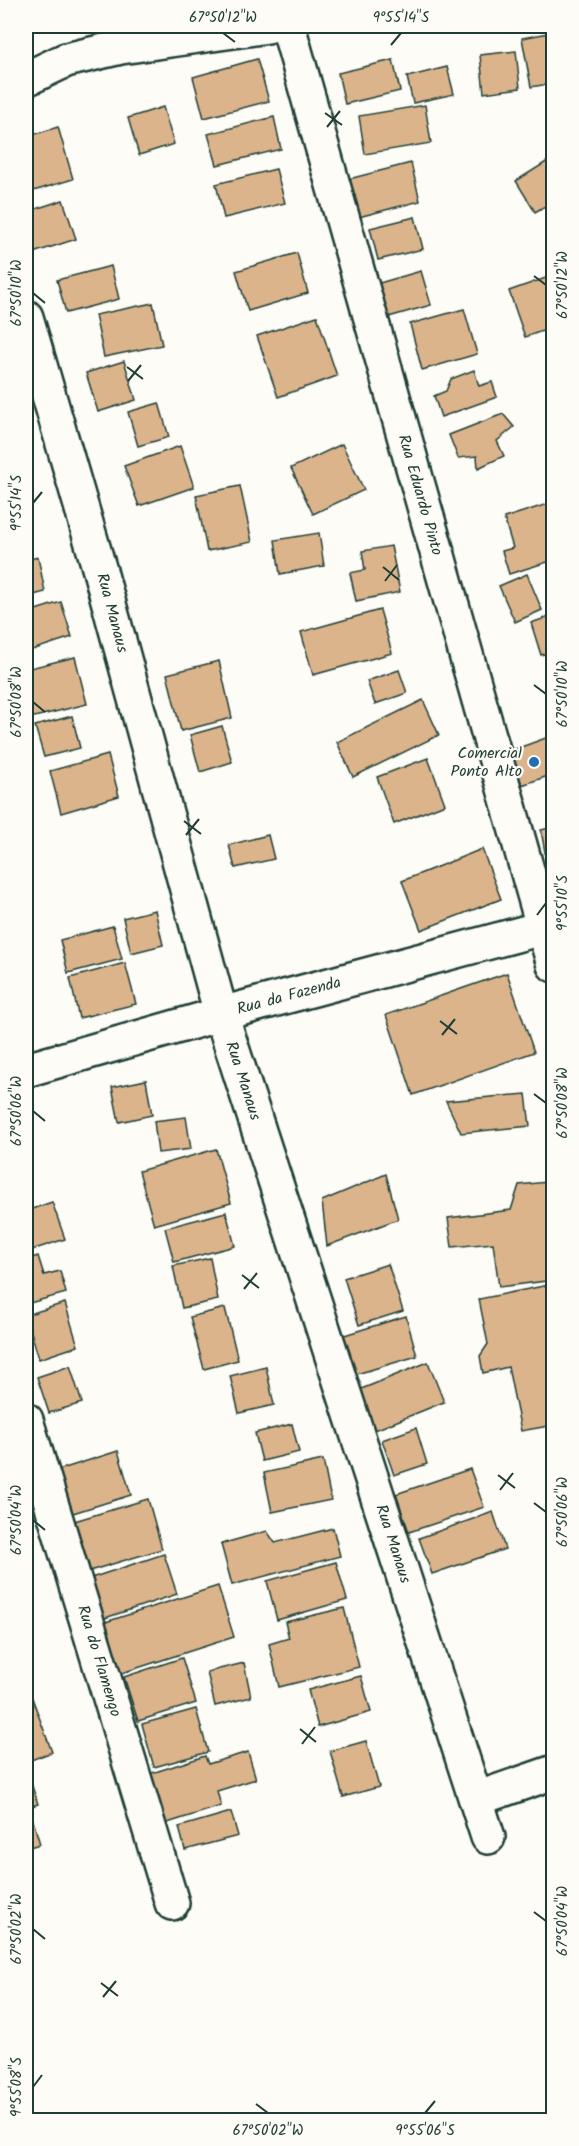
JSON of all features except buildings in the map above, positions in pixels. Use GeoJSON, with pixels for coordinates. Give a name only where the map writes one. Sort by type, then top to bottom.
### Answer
{"type":"FeatureCollection","features":[{"type":"Feature","properties":{"kind":"street"},"geometry":{"type":"LineString","coordinates":[[26,79],[66,60],[121,47],[268,26]]}},
{"type":"Feature","properties":{"kind":"street","name":"Rua Eduardo Pinto"},"geometry":{"type":"LineString","coordinates":[[288,26],[548,928],[554,965]]}},
{"type":"Feature","properties":{"kind":"street","name":"Rua Manaus"},"geometry":{"type":"LineString","coordinates":[[26,317],[100,571],[221,1014],[488,1837]]}},
{"type":"Feature","properties":{"kind":"street","name":"Rua da Fazenda"},"geometry":{"type":"LineString","coordinates":[[26,1070],[221,1014],[548,928]]}},
{"type":"Feature","properties":{"kind":"street","name":"Rua do Flamengo"},"geometry":{"type":"LineString","coordinates":[[26,1420],[172,1902]]}},
{"type":"Feature","properties":{"kind":"street"},"geometry":{"type":"LineString","coordinates":[[476,1799],[554,1772]]}},
{"type":"Feature","properties":{"kind":"place","name":"Comercial Ponto Alto"},"geometry":{"type":"Point","coordinates":[534,762]}}]}
